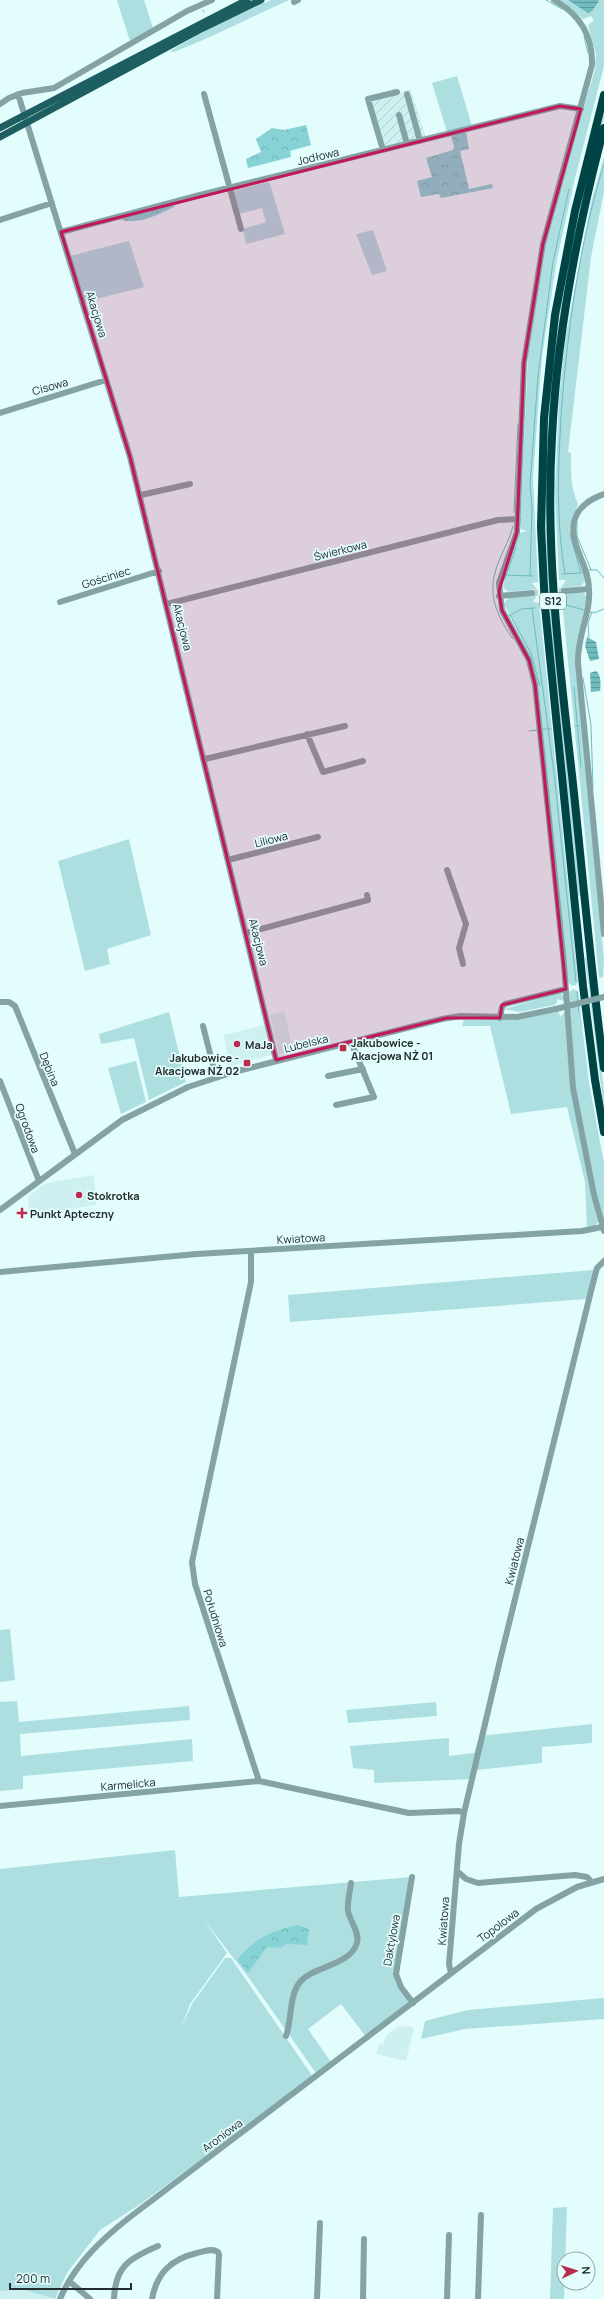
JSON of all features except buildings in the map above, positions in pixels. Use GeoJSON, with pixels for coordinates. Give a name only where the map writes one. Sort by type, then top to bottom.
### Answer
{"type":"FeatureCollection","features":[{"type":"Feature","properties":{"kind":"highway","name":"S12"},"geometry":{"type":"LineString","coordinates":[[604,95],[575,211],[556,308],[544,418],[541,527],[544,592],[583,986],[595,1080],[604,1132]]}},
{"type":"Feature","properties":{"kind":"highway","name":"S12"},"geometry":{"type":"LineString","coordinates":[[604,128],[578,234],[563,321],[552,438],[550,525],[554,607],[604,1068]]}},
{"type":"Feature","properties":{"kind":"main road"},"geometry":{"type":"LineString","coordinates":[[0,137],[26,119],[247,0]]}},
{"type":"Feature","properties":{"kind":"main road"},"geometry":{"type":"LineString","coordinates":[[0,128],[26,119],[262,0]]}},
{"type":"Feature","properties":{"kind":"street"},"geometry":{"type":"LineString","coordinates":[[0,104],[8,98],[18,94],[54,88],[187,11],[212,0]]}},
{"type":"Feature","properties":{"kind":"street"},"geometry":{"type":"LineString","coordinates":[[554,0],[569,9],[576,16],[591,44],[592,65],[547,224],[525,356],[518,519],[515,538],[500,578],[499,596],[505,616],[529,660],[535,684],[566,989],[574,1095],[595,1201],[603,1229]]}},
{"type":"Feature","properties":{"kind":"street"},"geometry":{"type":"LineString","coordinates":[[383,150],[368,99],[397,92]]}},
{"type":"Feature","properties":{"kind":"street","name":"Akacjowa"},"geometry":{"type":"LineString","coordinates":[[18,94],[140,495],[205,759],[276,1060]]}},
{"type":"Feature","properties":{"kind":"street"},"geometry":{"type":"LineString","coordinates":[[204,94],[232,188],[241,229]]}},
{"type":"Feature","properties":{"kind":"street"},"geometry":{"type":"LineString","coordinates":[[407,94],[420,141]]}},
{"type":"Feature","properties":{"kind":"street","name":"Jodłowa"},"geometry":{"type":"LineString","coordinates":[[61,232],[560,106],[580,109]]}},
{"type":"Feature","properties":{"kind":"street"},"geometry":{"type":"LineString","coordinates":[[399,115],[407,144]]}},
{"type":"Feature","properties":{"kind":"street"},"geometry":{"type":"LineString","coordinates":[[0,220],[52,203]]}},
{"type":"Feature","properties":{"kind":"street","name":"Cisowa"},"geometry":{"type":"LineString","coordinates":[[0,412],[106,380]]}},
{"type":"Feature","properties":{"kind":"street"},"geometry":{"type":"LineString","coordinates":[[140,495],[190,484]]}},
{"type":"Feature","properties":{"kind":"street"},"geometry":{"type":"LineString","coordinates":[[604,494],[589,500],[583,506],[574,521],[573,534],[588,576],[590,589],[589,605],[578,643],[578,659],[604,934]]}},
{"type":"Feature","properties":{"kind":"street","name":"Świerkowa"},"geometry":{"type":"LineString","coordinates":[[167,604],[498,520],[518,519]]}},
{"type":"Feature","properties":{"kind":"street","name":"Gościniec"},"geometry":{"type":"LineString","coordinates":[[60,602],[159,572]]}},
{"type":"Feature","properties":{"kind":"street"},"geometry":{"type":"LineString","coordinates":[[564,591],[590,589]]}},
{"type":"Feature","properties":{"kind":"street"},"geometry":{"type":"LineString","coordinates":[[499,596],[532,593]]}},
{"type":"Feature","properties":{"kind":"street"},"geometry":{"type":"LineString","coordinates":[[205,759],[345,726]]}},
{"type":"Feature","properties":{"kind":"street"},"geometry":{"type":"LineString","coordinates":[[308,734],[324,772],[363,761]]}},
{"type":"Feature","properties":{"kind":"street","name":"Liliowa"},"geometry":{"type":"LineString","coordinates":[[228,860],[318,837]]}},
{"type":"Feature","properties":{"kind":"street"},"geometry":{"type":"LineString","coordinates":[[447,870],[466,924],[459,948],[463,964]]}},
{"type":"Feature","properties":{"kind":"street"},"geometry":{"type":"LineString","coordinates":[[246,933],[368,900],[367,895]]}},
{"type":"Feature","properties":{"kind":"street"},"geometry":{"type":"LineString","coordinates":[[500,1018],[502,1007],[505,1004],[566,989]]}},
{"type":"Feature","properties":{"kind":"street","name":"Lubelska"},"geometry":{"type":"LineString","coordinates":[[0,1210],[126,1117],[188,1087],[216,1077],[276,1060],[447,1018],[522,1017],[604,997]]}},
{"type":"Feature","properties":{"kind":"street","name":"Dębina"},"geometry":{"type":"LineString","coordinates":[[0,1002],[9,1002],[15,1006],[75,1154]]}},
{"type":"Feature","properties":{"kind":"street"},"geometry":{"type":"LineString","coordinates":[[203,1026],[216,1077]]}},
{"type":"Feature","properties":{"kind":"street"},"geometry":{"type":"LineString","coordinates":[[336,1105],[374,1097],[351,1042]]}},
{"type":"Feature","properties":{"kind":"street"},"geometry":{"type":"LineString","coordinates":[[328,1076],[363,1069]]}},
{"type":"Feature","properties":{"kind":"street","name":"Ogrodowa"},"geometry":{"type":"LineString","coordinates":[[0,1081],[38,1181]]}},
{"type":"Feature","properties":{"kind":"street","name":"Kwiatowa"},"geometry":{"type":"LineString","coordinates":[[0,1272],[251,1251],[603,1229]]}},
{"type":"Feature","properties":{"kind":"street","name":"Południowa"},"geometry":{"type":"LineString","coordinates":[[251,1251],[251,1282],[192,1562],[197,1591],[258,1781]]}},
{"type":"Feature","properties":{"kind":"street","name":"Kwiatowa"},"geometry":{"type":"LineString","coordinates":[[452,1973],[449,1964],[457,1871],[464,1813],[500,1656],[592,1287],[597,1268],[604,1261]]}},
{"type":"Feature","properties":{"kind":"street"},"geometry":{"type":"LineString","coordinates":[[258,1781],[409,1813],[459,1811],[464,1813]]}},
{"type":"Feature","properties":{"kind":"street","name":"Karmelicka"},"geometry":{"type":"LineString","coordinates":[[0,1806],[258,1781]]}},
{"type":"Feature","properties":{"kind":"street"},"geometry":{"type":"LineString","coordinates":[[457,1871],[473,1883],[575,1875],[587,1877],[592,1882]]}},
{"type":"Feature","properties":{"kind":"street","name":"Daktylowa"},"geometry":{"type":"LineString","coordinates":[[412,1877],[396,1974],[401,1987],[413,2003]]}},
{"type":"Feature","properties":{"kind":"street","name":"Topolowa"},"geometry":{"type":"LineString","coordinates":[[413,2003],[539,1906],[562,1894],[592,1882],[604,1879]]}},
{"type":"Feature","properties":{"kind":"street"},"geometry":{"type":"LineString","coordinates":[[286,2036],[294,1994],[300,1982],[307,1976],[336,1963],[351,1952],[357,1944],[358,1938],[348,1908],[351,1883]]}},
{"type":"Feature","properties":{"kind":"street","name":"Aroniowa"},"geometry":{"type":"LineString","coordinates":[[60,2299],[69,2281],[85,2258],[113,2231],[413,2003]]}},
{"type":"Feature","properties":{"kind":"street"},"geometry":{"type":"LineString","coordinates":[[478,2299],[481,2215]]}},
{"type":"Feature","properties":{"kind":"street"},"geometry":{"type":"LineString","coordinates":[[317,2299],[320,2223]]}},
{"type":"Feature","properties":{"kind":"street"},"geometry":{"type":"LineString","coordinates":[[447,2299],[449,2235]]}},
{"type":"Feature","properties":{"kind":"street"},"geometry":{"type":"LineString","coordinates":[[363,2299],[364,2239]]}},
{"type":"Feature","properties":{"kind":"street"},"geometry":{"type":"LineString","coordinates":[[114,2299],[116,2284],[123,2267],[136,2255],[158,2246]]}},
{"type":"Feature","properties":{"kind":"street"},"geometry":{"type":"LineString","coordinates":[[152,2299],[158,2279],[172,2262],[182,2257],[206,2250],[214,2250],[218,2252],[217,2299]]}},
{"type":"Feature","properties":{"kind":"street"},"geometry":{"type":"LineString","coordinates":[[69,2281],[90,2299]]}},
{"type":"Feature","properties":{"kind":"highlighted area"},"geometry":{"type":"Polygon","coordinates":[[[560,106],[581,109],[543,244],[524,363],[517,532],[499,591],[502,610],[529,660],[535,684],[566,989],[502,1005],[500,1018],[447,1018],[276,1060],[130,457],[61,232],[560,106]]]}},
{"type":"Feature","properties":{"kind":"shaded area"},"geometry":{"type":"Polygon","coordinates":[[[117,0],[144,0],[153,28],[130,41],[117,0]]]}},
{"type":"Feature","properties":{"kind":"shaded area"},"geometry":{"type":"Polygon","coordinates":[[[271,0],[289,0],[189,46],[174,52],[170,51],[215,25],[271,0]]]}},
{"type":"Feature","properties":{"kind":"shaded area"},"geometry":{"type":"Polygon","coordinates":[[[560,0],[604,0],[604,66],[575,178],[557,259],[542,356],[533,478],[538,582],[532,583],[537,589],[508,592],[503,587],[505,574],[519,533],[527,531],[521,529],[520,526],[528,357],[546,245],[570,152],[595,70],[596,54],[588,25],[594,20],[591,16],[583,19],[560,0]]]}},
{"type":"Feature","properties":{"kind":"shaded area"},"geometry":{"type":"Polygon","coordinates":[[[568,0],[599,1],[592,11],[588,13],[568,0]]]}},
{"type":"Feature","properties":{"kind":"shaded area"},"geometry":{"type":"Polygon","coordinates":[[[457,76],[472,126],[447,132],[432,83],[457,76]]]}},
{"type":"Feature","properties":{"kind":"shaded area"},"geometry":{"type":"Polygon","coordinates":[[[411,90],[426,138],[384,148],[370,101],[372,99],[411,90]]]}},
{"type":"Feature","properties":{"kind":"shaded area"},"geometry":{"type":"Polygon","coordinates":[[[604,104],[604,118],[571,255],[547,503],[582,895],[578,896],[549,607],[544,504],[549,389],[562,285],[576,214],[604,104]]]}},
{"type":"Feature","properties":{"kind":"shaded area"},"geometry":{"type":"Polygon","coordinates":[[[604,157],[604,192],[591,257],[568,452],[571,453],[572,485],[578,504],[570,531],[586,580],[581,586],[561,588],[566,580],[559,580],[555,492],[559,399],[565,340],[591,203],[604,157]]]}},
{"type":"Feature","properties":{"kind":"shaded area"},"geometry":{"type":"Polygon","coordinates":[[[268,182],[270,184],[285,234],[246,244],[243,229],[266,222],[262,208],[239,214],[234,193],[235,190],[268,182]]]}},
{"type":"Feature","properties":{"kind":"shaded area"},"geometry":{"type":"Polygon","coordinates":[[[373,230],[387,271],[372,275],[356,234],[373,230]]]}},
{"type":"Feature","properties":{"kind":"shaded area"},"geometry":{"type":"Polygon","coordinates":[[[129,241],[144,287],[84,302],[70,256],[129,241]]]}},
{"type":"Feature","properties":{"kind":"shaded area"},"geometry":{"type":"Polygon","coordinates":[[[578,592],[584,593],[587,599],[576,650],[604,960],[603,978],[599,977],[562,600],[567,600],[562,594],[578,592]]]}},
{"type":"Feature","properties":{"kind":"shaded area"},"geometry":{"type":"Polygon","coordinates":[[[537,595],[533,602],[539,603],[578,981],[576,985],[573,986],[567,982],[538,683],[533,662],[504,604],[509,597],[537,595]]]}},
{"type":"Feature","properties":{"kind":"shaded area"},"geometry":{"type":"Polygon","coordinates":[[[587,637],[596,642],[599,659],[590,661],[585,646],[587,637]]]}},
{"type":"Feature","properties":{"kind":"shaded area"},"geometry":{"type":"Polygon","coordinates":[[[596,671],[600,677],[600,691],[591,692],[590,673],[596,671]]]}},
{"type":"Feature","properties":{"kind":"shaded area"},"geometry":{"type":"Polygon","coordinates":[[[129,839],[151,935],[107,949],[110,964],[85,971],[58,861],[129,839]]]}},
{"type":"Feature","properties":{"kind":"shaded area"},"geometry":{"type":"Polygon","coordinates":[[[585,957],[588,957],[604,1091],[604,1110],[585,957]]]}},
{"type":"Feature","properties":{"kind":"shaded area"},"geometry":{"type":"Polygon","coordinates":[[[573,989],[578,991],[589,1083],[604,1163],[604,1224],[598,1203],[576,1095],[569,992],[573,989]]]}},
{"type":"Feature","properties":{"kind":"shaded area"},"geometry":{"type":"Polygon","coordinates":[[[560,993],[564,996],[564,1001],[557,999],[557,1003],[554,1005],[520,1012],[504,1009],[560,993]]]}},
{"type":"Feature","properties":{"kind":"shaded area"},"geometry":{"type":"Polygon","coordinates":[[[284,1011],[293,1050],[279,1054],[270,1015],[284,1011]]]}},
{"type":"Feature","properties":{"kind":"shaded area"},"geometry":{"type":"Polygon","coordinates":[[[169,1012],[186,1082],[149,1100],[134,1038],[101,1044],[99,1034],[169,1012]]]}},
{"type":"Feature","properties":{"kind":"shaded area"},"geometry":{"type":"Polygon","coordinates":[[[559,1012],[560,1017],[565,1012],[579,1134],[598,1222],[595,1227],[587,1228],[585,1182],[567,1107],[511,1114],[490,1026],[462,1026],[464,1020],[510,1020],[559,1012]]]}},
{"type":"Feature","properties":{"kind":"shaded area"},"geometry":{"type":"Polygon","coordinates":[[[264,1025],[271,1055],[229,1066],[224,1035],[264,1025]]]}},
{"type":"Feature","properties":{"kind":"shaded area"},"geometry":{"type":"Polygon","coordinates":[[[136,1061],[146,1102],[121,1114],[108,1068],[136,1061]]]}},
{"type":"Feature","properties":{"kind":"shaded area"},"geometry":{"type":"Polygon","coordinates":[[[94,1175],[96,1205],[30,1215],[28,1196],[46,1183],[94,1175]]]}},
{"type":"Feature","properties":{"kind":"shaded area"},"geometry":{"type":"Polygon","coordinates":[[[594,1270],[587,1299],[290,1322],[288,1295],[594,1270]]]}},
{"type":"Feature","properties":{"kind":"shaded area"},"geometry":{"type":"Polygon","coordinates":[[[10,1629],[15,1680],[0,1682],[0,1630],[10,1629]]]}},
{"type":"Feature","properties":{"kind":"shaded area"},"geometry":{"type":"Polygon","coordinates":[[[17,1701],[19,1722],[189,1706],[190,1720],[20,1734],[21,1756],[192,1739],[193,1761],[23,1776],[23,1789],[0,1791],[0,1702],[17,1701]]]}},
{"type":"Feature","properties":{"kind":"shaded area"},"geometry":{"type":"Polygon","coordinates":[[[436,1702],[437,1716],[348,1723],[346,1710],[436,1702]]]}},
{"type":"Feature","properties":{"kind":"shaded area"},"geometry":{"type":"Polygon","coordinates":[[[592,1724],[592,1743],[542,1747],[542,1763],[476,1770],[474,1779],[374,1783],[374,1770],[353,1768],[350,1746],[449,1738],[449,1756],[474,1753],[480,1736],[592,1724]]]}},
{"type":"Feature","properties":{"kind":"shaded area"},"geometry":{"type":"Polygon","coordinates":[[[175,1850],[179,1897],[412,1877],[394,1971],[411,2003],[366,2037],[341,2004],[308,2029],[331,2062],[316,2073],[249,1978],[204,1920],[227,1953],[190,2004],[181,2028],[192,2004],[225,1958],[231,1958],[311,2074],[312,2078],[139,2205],[100,2230],[67,2273],[55,2299],[21,2289],[0,2291],[0,1869],[175,1850]]]}},
{"type":"Feature","properties":{"kind":"shaded area"},"geometry":{"type":"Polygon","coordinates":[[[604,1998],[604,2019],[465,2029],[421,2039],[425,2021],[468,2010],[604,1998]]]}},
{"type":"Feature","properties":{"kind":"shaded area"},"geometry":{"type":"Polygon","coordinates":[[[406,2025],[414,2029],[406,2061],[376,2054],[379,2044],[383,2045],[386,2036],[398,2026],[405,2027],[406,2025]]]}},
{"type":"Feature","properties":{"kind":"shaded area"},"geometry":{"type":"Polygon","coordinates":[[[567,2207],[566,2251],[556,2251],[556,2291],[564,2291],[564,2299],[550,2299],[553,2208],[567,2207]]]}},
{"type":"Feature","properties":{"kind":"shaded area"},"geometry":{"type":"Polygon","coordinates":[[[21,2288],[53,2299],[0,2299],[0,2291],[21,2288]]]}},
{"type":"Feature","properties":{"kind":"green space"},"geometry":{"type":"Polygon","coordinates":[[[306,125],[311,145],[290,151],[291,157],[248,168],[246,159],[261,152],[256,139],[272,128],[284,130],[306,125]]]}},
{"type":"Feature","properties":{"kind":"green space"},"geometry":{"type":"Polygon","coordinates":[[[466,132],[469,149],[460,151],[469,189],[492,184],[493,188],[441,198],[439,194],[421,197],[417,181],[432,177],[426,158],[453,150],[454,146],[451,136],[466,132]]]}},
{"type":"Feature","properties":{"kind":"green space"},"geometry":{"type":"Polygon","coordinates":[[[170,205],[176,206],[143,220],[122,220],[131,215],[170,205]]]}},
{"type":"Feature","properties":{"kind":"green space"},"geometry":{"type":"Polygon","coordinates":[[[298,1925],[309,1929],[307,1945],[286,1944],[281,1948],[267,1947],[248,1973],[237,1960],[264,1936],[298,1925]]]}},
{"type":"Feature","properties":{"kind":"waterway"},"geometry":{"type":"LineString","coordinates":[[546,0],[562,9]]}},
{"type":"Feature","properties":{"kind":"waterway"},"geometry":{"type":"LineString","coordinates":[[584,36],[588,53]]}},
{"type":"Feature","properties":{"kind":"waterway"},"geometry":{"type":"LineString","coordinates":[[565,574],[560,535],[558,496],[561,417],[567,353],[575,289],[581,257],[595,195],[604,164]]}},
{"type":"Feature","properties":{"kind":"waterway"},"geometry":{"type":"LineString","coordinates":[[530,576],[532,509],[530,485],[538,376],[553,262],[569,189]]}},
{"type":"Feature","properties":{"kind":"waterway"},"geometry":{"type":"LineString","coordinates":[[514,512],[518,424]]}},
{"type":"Feature","properties":{"kind":"waterway"},"geometry":{"type":"LineString","coordinates":[[577,523],[577,536],[591,570]]}},
{"type":"Feature","properties":{"kind":"waterway"},"geometry":{"type":"LineString","coordinates":[[513,526],[501,555],[493,582],[496,608],[503,624],[513,639]]}},
{"type":"Feature","properties":{"kind":"waterway"},"geometry":{"type":"LineString","coordinates":[[570,534],[581,573]]}},
{"type":"Feature","properties":{"kind":"waterway"},"geometry":{"type":"LineString","coordinates":[[505,579],[516,547]]}},
{"type":"Feature","properties":{"kind":"waterway"},"geometry":{"type":"LineString","coordinates":[[589,570],[597,570],[604,578]]}},
{"type":"Feature","properties":{"kind":"waterway"},"geometry":{"type":"LineString","coordinates":[[562,574],[581,573]]}},
{"type":"Feature","properties":{"kind":"waterway"},"geometry":{"type":"LineString","coordinates":[[505,575],[533,576]]}},
{"type":"Feature","properties":{"kind":"waterway"},"geometry":{"type":"LineString","coordinates":[[566,605],[584,610]]}},
{"type":"Feature","properties":{"kind":"waterway"},"geometry":{"type":"LineString","coordinates":[[532,608],[554,773],[576,982]]}},
{"type":"Feature","properties":{"kind":"waterway"},"geometry":{"type":"LineString","coordinates":[[509,616],[521,609],[535,608]]}},
{"type":"Feature","properties":{"kind":"waterway"},"geometry":{"type":"LineString","coordinates":[[590,612],[594,613],[604,609]]}},
{"type":"Feature","properties":{"kind":"waterway"},"geometry":{"type":"LineString","coordinates":[[589,637],[588,623],[592,612]]}},
{"type":"Feature","properties":{"kind":"waterway"},"geometry":{"type":"LineString","coordinates":[[510,615],[531,653],[540,686]]}},
{"type":"Feature","properties":{"kind":"waterway"},"geometry":{"type":"LineString","coordinates":[[583,678],[591,725],[593,788]]}},
{"type":"Feature","properties":{"kind":"waterway"},"geometry":{"type":"LineString","coordinates":[[574,687],[581,767]]}},
{"type":"Feature","properties":{"kind":"waterway"},"geometry":{"type":"LineString","coordinates":[[575,726],[580,726]]}},
{"type":"Feature","properties":{"kind":"waterway"},"geometry":{"type":"LineString","coordinates":[[543,729],[551,729]]}},
{"type":"Feature","properties":{"kind":"waterway"},"geometry":{"type":"LineString","coordinates":[[529,731],[538,730]]}},
{"type":"Feature","properties":{"kind":"waterway"},"geometry":{"type":"LineString","coordinates":[[577,992],[578,1001]]}},
{"type":"Feature","properties":{"kind":"waterway"},"geometry":{"type":"LineString","coordinates":[[578,1006],[579,1012]]}},
{"type":"Feature","properties":{"kind":"tunnel"},"geometry":{"type":"LineString","coordinates":[[532,593],[564,591]]}},
{"type":"Feature","properties":{"kind":"place","name":"MaJa"},"geometry":{"type":"Point","coordinates":[237,1044]}},
{"type":"Feature","properties":{"kind":"place","name":"Jakubowice - Akacjowa NŻ 01"},"geometry":{"type":"Point","coordinates":[343,1048]}},
{"type":"Feature","properties":{"kind":"place","name":"Jakubowice - Akacjowa NŻ 02"},"geometry":{"type":"Point","coordinates":[247,1063]}},
{"type":"Feature","properties":{"kind":"place","name":"Stokrotka"},"geometry":{"type":"Point","coordinates":[79,1195]}},
{"type":"Feature","properties":{"kind":"place","name":"Punkt Apteczny"},"geometry":{"type":"Point","coordinates":[22,1213]}}]}
